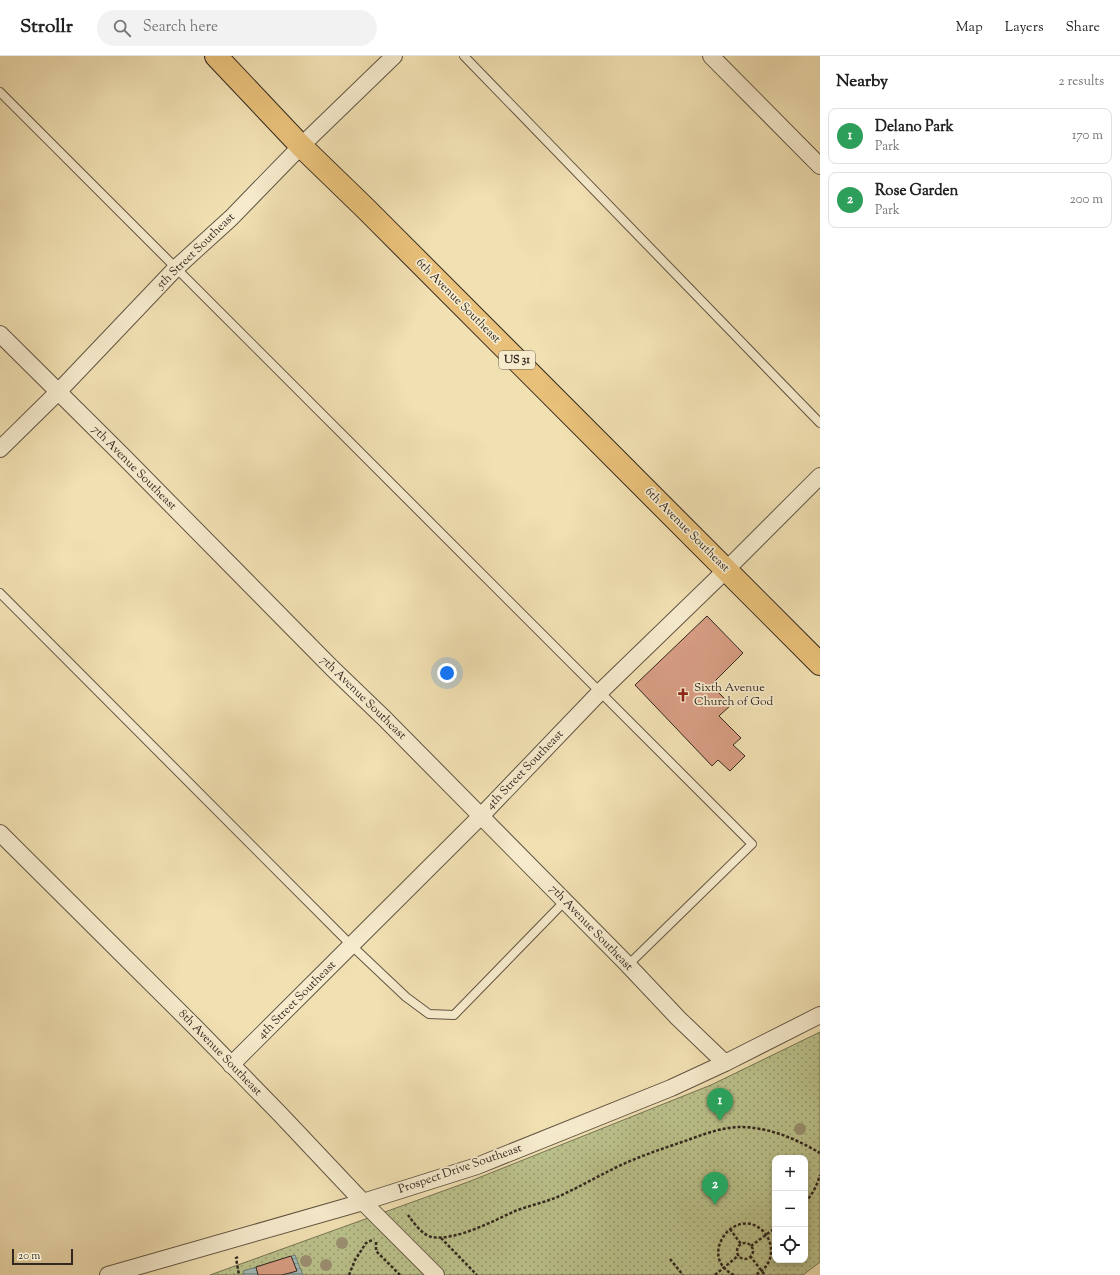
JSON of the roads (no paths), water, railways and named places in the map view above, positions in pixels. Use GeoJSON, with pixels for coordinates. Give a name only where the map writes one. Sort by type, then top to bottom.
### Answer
{"type":"FeatureCollection","features":[{"type":"Feature","properties":{"kind":"main road","name":"6th Avenue Southeast"},"geometry":{"type":"LineString","coordinates":[[223,59],[301,146],[365,208],[820,664]]}},
{"type":"Feature","properties":{"kind":"street","name":"5th Street Southeast"},"geometry":{"type":"LineString","coordinates":[[0,449],[58,392],[176,268],[231,218],[301,146],[394,56]]}},
{"type":"Feature","properties":{"kind":"street"},"geometry":{"type":"LineString","coordinates":[[711,56],[820,166]]}},
{"type":"Feature","properties":{"kind":"street","name":"7th Avenue Southeast"},"geometry":{"type":"LineString","coordinates":[[0,334],[332,668],[386,720],[628,965],[678,1018],[725,1063]]}},
{"type":"Feature","properties":{"kind":"street","name":"4th Street Southeast"},"geometry":{"type":"LineString","coordinates":[[231,1066],[481,816],[600,692],[726,570],[820,476]]}},
{"type":"Feature","properties":{"kind":"street","name":"8th Avenue Southeast"},"geometry":{"type":"LineString","coordinates":[[0,833],[194,1026],[363,1202],[436,1275]]}},
{"type":"Feature","properties":{"kind":"street","name":"Prospect Drive Southeast"},"geometry":{"type":"LineString","coordinates":[[108,1275],[363,1202],[477,1166],[670,1088],[725,1063],[820,1015]]}},
{"type":"Feature","properties":{"kind":"lane"},"geometry":{"type":"LineString","coordinates":[[464,56],[820,423]]}},
{"type":"Feature","properties":{"kind":"lane"},"geometry":{"type":"LineString","coordinates":[[0,92],[752,844],[628,965]]}},
{"type":"Feature","properties":{"kind":"lane"},"geometry":{"type":"LineString","coordinates":[[0,593],[351,945],[406,998],[429,1014],[454,1014],[565,901]]}},
{"type":"Feature","properties":{"kind":"water"},"geometry":{"type":"Polygon","coordinates":[[[295,1255],[303,1275],[244,1275],[243,1271],[295,1255]]]}},
{"type":"Feature","properties":{"kind":"place","name":"Sixth Avenue Church of God"},"geometry":{"type":"Point","coordinates":[683,695]}},
{"type":"Feature","properties":{"kind":"place","name":"Delano Park"},"geometry":{"type":"Point","coordinates":[720,1121]}},
{"type":"Feature","properties":{"kind":"place","name":"Rose Garden"},"geometry":{"type":"Point","coordinates":[715,1205]}}]}
